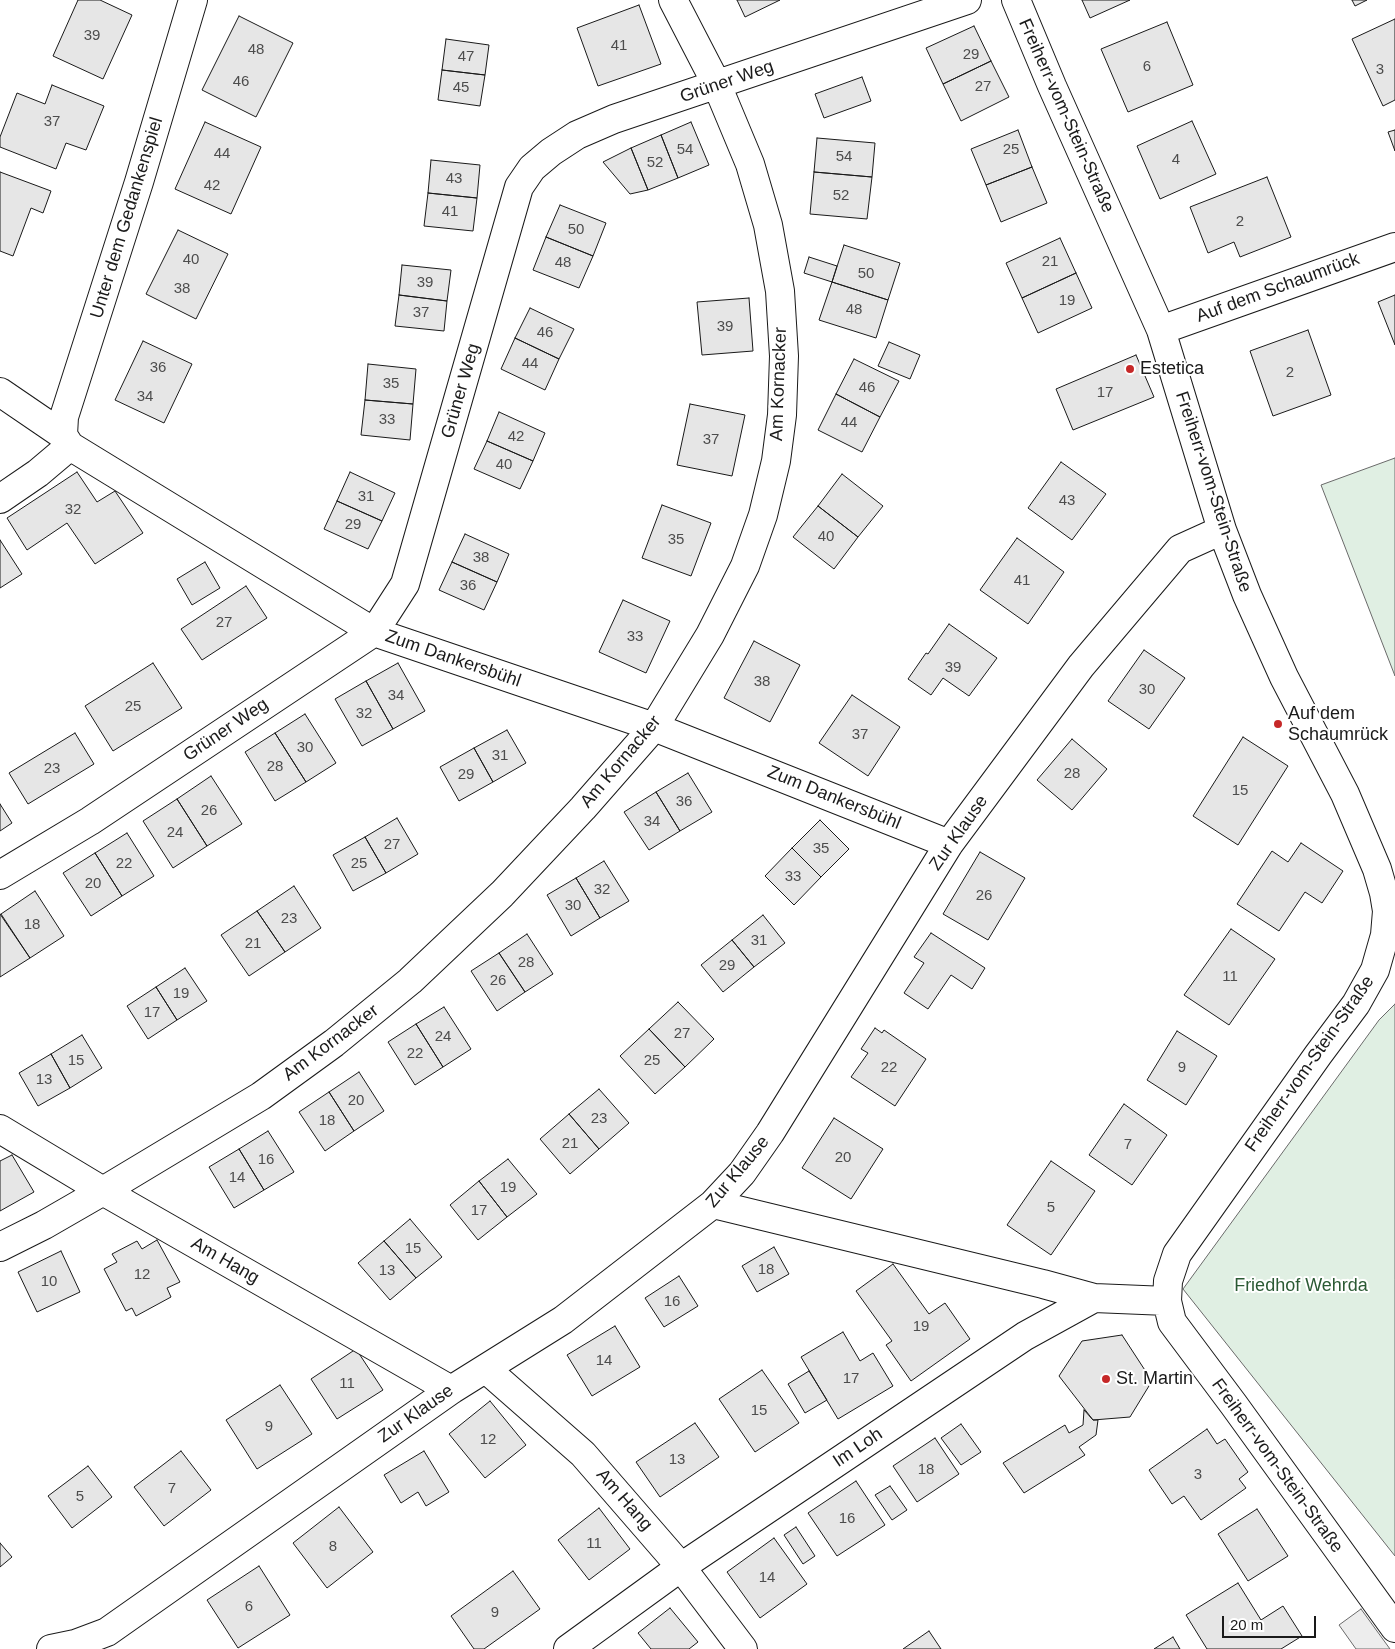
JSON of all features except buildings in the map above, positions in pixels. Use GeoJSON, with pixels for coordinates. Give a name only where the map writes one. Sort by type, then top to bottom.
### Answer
{"type":"FeatureCollection","features":[{"type":"Feature","properties":{"kind":"street","name":"Unter dem Gedankenspiel"},"geometry":{"type":"LineString","coordinates":[[66,441],[64,417],[139,182],[194,0]]}},
{"type":"Feature","properties":{"kind":"street","name":"Am Kornacker"},"geometry":{"type":"LineString","coordinates":[[0,1247],[44,1225],[103,1191],[261,1096],[334,1043],[410,981],[502,894],[583,808],[654,727],[710,634],[745,566],[763,515],[776,461],[782,415],[784,356],[780,291],[768,225],[750,164],[717,85],[673,0]]}},
{"type":"Feature","properties":{"kind":"street","name":"Grüner Weg"},"geometry":{"type":"LineString","coordinates":[[0,875],[90,821],[374,632],[404,584],[519,187],[532,168],[551,152],[578,135],[614,119],[967,0]]}},
{"type":"Feature","properties":{"kind":"street","name":"Freiherr-vom-Stein-Straße"},"geometry":{"type":"LineString","coordinates":[[1016,0],[1052,86],[1161,330],[1222,530],[1246,595],[1272,652],[1338,780],[1377,869],[1384,893],[1387,911],[1386,927],[1375,970],[1356,1004],[1177,1254],[1168,1281],[1167,1301],[1172,1322],[1395,1628]]}},
{"type":"Feature","properties":{"kind":"street","name":"Auf dem Schaumrück"},"geometry":{"type":"LineString","coordinates":[[1161,330],[1395,247]]}},
{"type":"Feature","properties":{"kind":"street","name":"Zum Dankersbühl"},"geometry":{"type":"LineString","coordinates":[[0,392],[66,441],[374,632],[654,727],[949,844]]}},
{"type":"Feature","properties":{"kind":"street"},"geometry":{"type":"LineString","coordinates":[[0,499],[38,473],[66,441]]}},
{"type":"Feature","properties":{"kind":"street","name":"Zur Klause"},"geometry":{"type":"LineString","coordinates":[[51,1649],[75,1644],[107,1632],[451,1390],[563,1320],[713,1204],[742,1173],[770,1133],[949,844],[1081,666],[1180,548],[1222,530]]}},
{"type":"Feature","properties":{"kind":"street","name":"Am Hang"},"geometry":{"type":"LineString","coordinates":[[0,1130],[451,1390]]}},
{"type":"Feature","properties":{"kind":"street"},"geometry":{"type":"LineString","coordinates":[[713,1204],[1094,1298],[1167,1301]]}},
{"type":"Feature","properties":{"kind":"street","name":"Im Loh"},"geometry":{"type":"LineString","coordinates":[[568,1649],[681,1567],[1025,1336],[1094,1298]]}},
{"type":"Feature","properties":{"kind":"street","name":"Am Hang"},"geometry":{"type":"LineString","coordinates":[[486,1368],[583,1454],[681,1567],[743,1649]]}},
{"type":"Feature","properties":{"kind":"green space"},"geometry":{"type":"Polygon","coordinates":[[[1395,458],[1395,676],[1321,485],[1395,458]]]}},
{"type":"Feature","properties":{"kind":"green space","name":"Friedhof Wehrda"},"geometry":{"type":"Polygon","coordinates":[[[1395,1004],[1395,1556],[1183,1289],[1379,1020],[1395,1004]]]}},
{"type":"Feature","properties":{"kind":"shaded area"},"geometry":{"type":"Polygon","coordinates":[[[1361,1609],[1390,1649],[1356,1649],[1339,1625],[1361,1609]]]}},
{"type":"Feature","properties":{"kind":"place","name":"Estetica"},"geometry":{"type":"Point","coordinates":[1130,369]}},
{"type":"Feature","properties":{"kind":"place","name":"Auf dem Schaumrück"},"geometry":{"type":"Point","coordinates":[1278,724]}},
{"type":"Feature","properties":{"kind":"place","name":"St. Martin"},"geometry":{"type":"Point","coordinates":[1106,1379]}}]}
